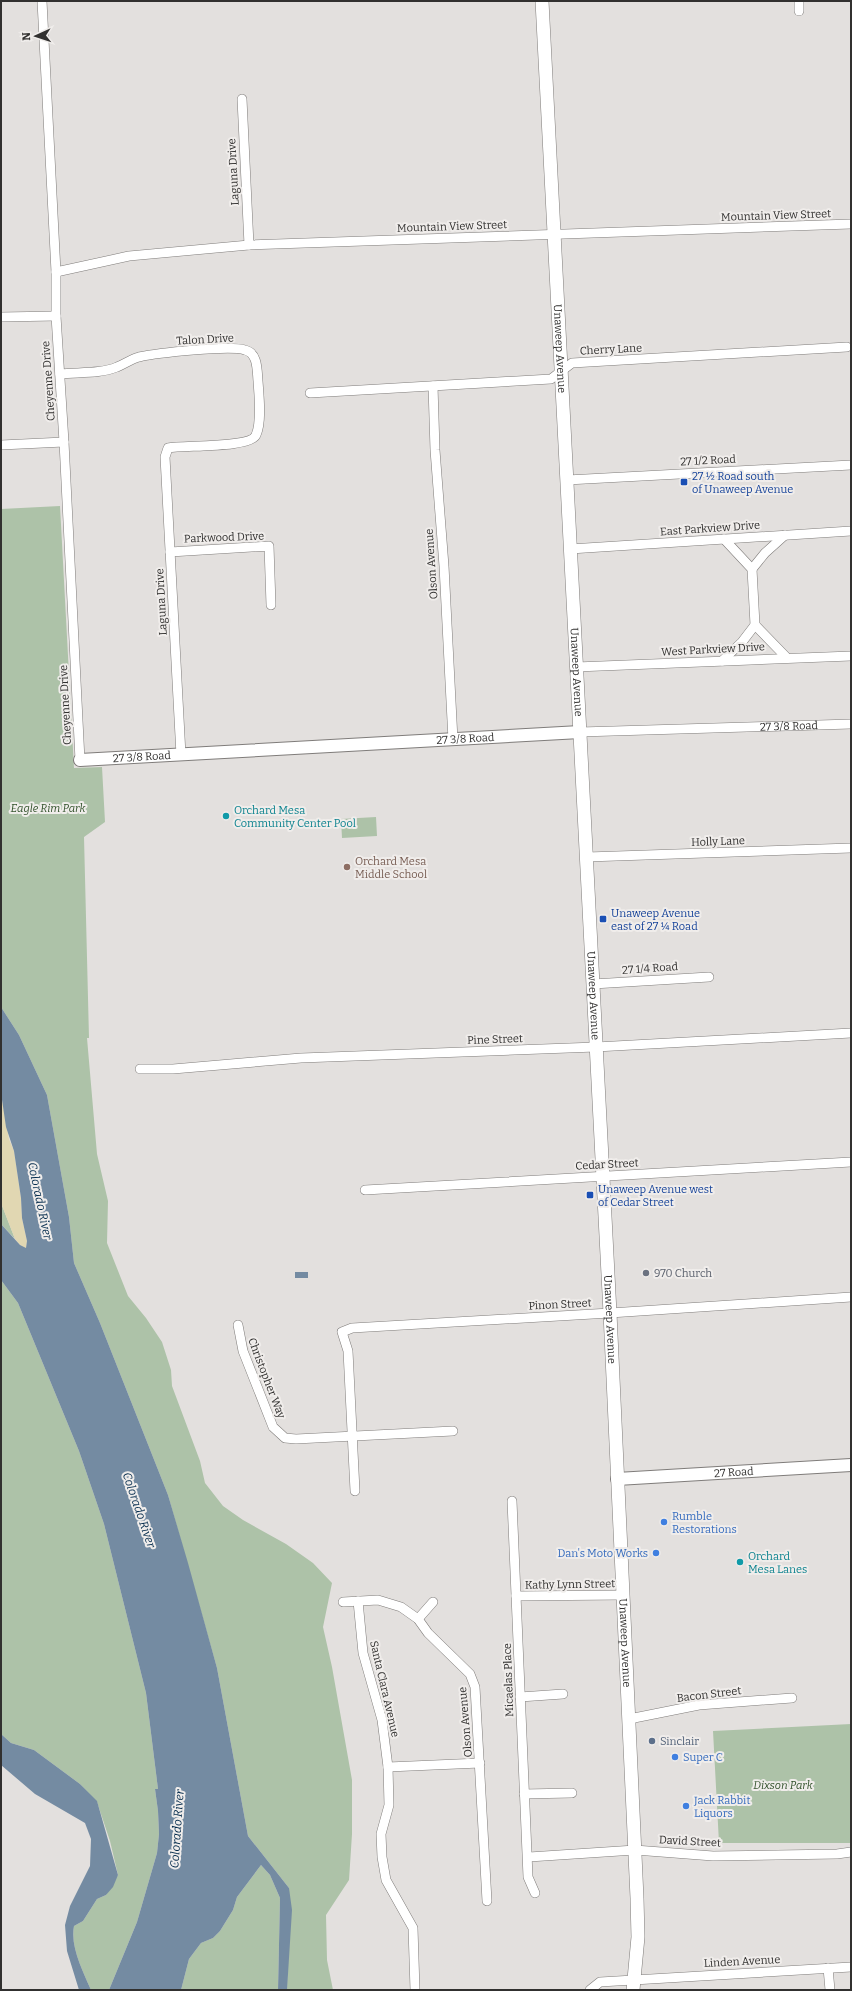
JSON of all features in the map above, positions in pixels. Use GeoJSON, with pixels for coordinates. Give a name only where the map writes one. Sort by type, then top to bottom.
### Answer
{"type":"FeatureCollection","features":[{"type":"Feature","properties":{"kind":"main road","name":"Unaweep Avenue"},"geometry":{"type":"LineString","coordinates":[[542,1],[587,857],[629,1718],[638,1937],[633,1985]]}},
{"type":"Feature","properties":{"kind":"street","name":"Cheyenne Drive"},"geometry":{"type":"LineString","coordinates":[[42,1],[56,272],[56,316],[80,760]]}},
{"type":"Feature","properties":{"kind":"street"},"geometry":{"type":"LineString","coordinates":[[799,1],[799,11]]}},
{"type":"Feature","properties":{"kind":"street","name":"Laguna Drive"},"geometry":{"type":"LineString","coordinates":[[242,99],[249,245]]}},
{"type":"Feature","properties":{"kind":"street","name":"Mountain View Street"},"geometry":{"type":"LineString","coordinates":[[56,272],[129,256],[249,245],[851,224]]}},
{"type":"Feature","properties":{"kind":"street"},"geometry":{"type":"LineString","coordinates":[[1,317],[56,316]]}},
{"type":"Feature","properties":{"kind":"street","name":"Cherry Lane"},"geometry":{"type":"LineString","coordinates":[[310,393],[551,379],[572,363],[847,347]]}},
{"type":"Feature","properties":{"kind":"street","name":"Talon Drive"},"geometry":{"type":"LineString","coordinates":[[60,374],[98,371],[118,367],[130,360],[140,357],[167,353],[231,348],[245,349],[251,353],[257,368],[259,397],[258,425],[256,436],[253,440],[243,444],[181,446],[168,448]]}},
{"type":"Feature","properties":{"kind":"street","name":"Olson Avenue"},"geometry":{"type":"LineString","coordinates":[[433,386],[435,450],[444,566],[453,740]]}},
{"type":"Feature","properties":{"kind":"street"},"geometry":{"type":"LineString","coordinates":[[1,445],[64,442]]}},
{"type":"Feature","properties":{"kind":"street","name":"Laguna Drive"},"geometry":{"type":"LineString","coordinates":[[168,448],[166,457],[170,552],[181,755]]}},
{"type":"Feature","properties":{"kind":"street","name":"27 1/2 Road"},"geometry":{"type":"LineString","coordinates":[[567,480],[851,465]]}},
{"type":"Feature","properties":{"kind":"street","name":"East Parkview Drive"},"geometry":{"type":"LineString","coordinates":[[570,549],[851,531]]}},
{"type":"Feature","properties":{"kind":"street"},"geometry":{"type":"LineString","coordinates":[[752,570],[765,553],[785,535]]}},
{"type":"Feature","properties":{"kind":"street"},"geometry":{"type":"LineString","coordinates":[[722,661],[742,642],[755,625],[752,570],[724,539]]}},
{"type":"Feature","properties":{"kind":"street","name":"Parkwood Drive"},"geometry":{"type":"LineString","coordinates":[[170,552],[269,546],[272,605]]}},
{"type":"Feature","properties":{"kind":"street"},"geometry":{"type":"LineString","coordinates":[[755,625],[787,658]]}},
{"type":"Feature","properties":{"kind":"street","name":"West Parkview Drive"},"geometry":{"type":"LineString","coordinates":[[576,667],[851,656]]}},
{"type":"Feature","properties":{"kind":"street","name":"27 3/8 Road"},"geometry":{"type":"LineString","coordinates":[[80,760],[580,732],[851,724]]}},
{"type":"Feature","properties":{"kind":"street","name":"Holly Lane"},"geometry":{"type":"LineString","coordinates":[[587,857],[851,848]]}},
{"type":"Feature","properties":{"kind":"street","name":"27 1/4 Road"},"geometry":{"type":"LineString","coordinates":[[593,984],[709,977]]}},
{"type":"Feature","properties":{"kind":"street","name":"Pine Street"},"geometry":{"type":"LineString","coordinates":[[140,1069],[173,1069],[301,1058],[596,1047],[851,1033]]}},
{"type":"Feature","properties":{"kind":"street","name":"Cedar Street"},"geometry":{"type":"LineString","coordinates":[[365,1190],[851,1162]]}},
{"type":"Feature","properties":{"kind":"street","name":"Pinon Street"},"geometry":{"type":"LineString","coordinates":[[353,1436],[348,1351],[342,1332],[352,1328],[610,1314],[851,1297]]}},
{"type":"Feature","properties":{"kind":"street","name":"Christopher Way"},"geometry":{"type":"LineString","coordinates":[[238,1325],[243,1350],[273,1427],[279,1434],[285,1438],[296,1439],[353,1436]]}},
{"type":"Feature","properties":{"kind":"street"},"geometry":{"type":"LineString","coordinates":[[355,1491],[353,1436],[453,1431]]}},
{"type":"Feature","properties":{"kind":"street","name":"27 Road"},"geometry":{"type":"LineString","coordinates":[[617,1479],[851,1465]]}},
{"type":"Feature","properties":{"kind":"street","name":"Micaelas Place"},"geometry":{"type":"LineString","coordinates":[[512,1501],[528,1877],[534,1893]]}},
{"type":"Feature","properties":{"kind":"street","name":"Kathy Lynn Street"},"geometry":{"type":"LineString","coordinates":[[516,1596],[623,1595]]}},
{"type":"Feature","properties":{"kind":"street","name":"Santa Clara Avenue"},"geometry":{"type":"LineString","coordinates":[[358,1600],[363,1653],[382,1720],[388,1768],[389,1805],[381,1834],[382,1857],[386,1880],[412,1928],[415,1990]]}},
{"type":"Feature","properties":{"kind":"street","name":"Olson Avenue"},"geometry":{"type":"LineString","coordinates":[[343,1602],[378,1600],[401,1607],[418,1619],[428,1634],[470,1674],[475,1687],[487,1901]]}},
{"type":"Feature","properties":{"kind":"street"},"geometry":{"type":"LineString","coordinates":[[418,1619],[433,1602]]}},
{"type":"Feature","properties":{"kind":"street"},"geometry":{"type":"LineString","coordinates":[[520,1697],[563,1694]]}},
{"type":"Feature","properties":{"kind":"street","name":"Bacon Street"},"geometry":{"type":"LineString","coordinates":[[629,1718],[699,1705],[792,1698]]}},
{"type":"Feature","properties":{"kind":"street"},"geometry":{"type":"LineString","coordinates":[[388,1768],[480,1763]]}},
{"type":"Feature","properties":{"kind":"street"},"geometry":{"type":"LineString","coordinates":[[524,1794],[572,1793]]}},
{"type":"Feature","properties":{"kind":"street","name":"David Street"},"geometry":{"type":"LineString","coordinates":[[528,1857],[635,1850],[713,1856],[837,1854],[851,1852]]}},
{"type":"Feature","properties":{"kind":"street","name":"Linden Avenue"},"geometry":{"type":"LineString","coordinates":[[590,1990],[600,1982],[633,1985],[851,1967]]}},
{"type":"Feature","properties":{"kind":"street"},"geometry":{"type":"LineString","coordinates":[[828,1968],[830,1990]]}},
{"type":"Feature","properties":{"kind":"green space","name":"Eagle Rim Park"},"geometry":{"type":"Polygon","coordinates":[[[60,506],[74,768],[102,767],[105,822],[84,837],[89,1038],[87,1038],[97,1154],[108,1201],[107,1243],[128,1296],[146,1318],[162,1342],[171,1370],[172,1386],[200,1461],[205,1483],[223,1506],[243,1520],[286,1544],[313,1563],[332,1583],[323,1627],[332,1667],[352,1780],[352,1834],[349,1880],[326,1915],[327,1960],[333,1990],[287,1990],[289,1888],[248,1836],[217,1668],[168,1495],[100,1323],[74,1263],[69,1217],[47,1095],[19,1035],[1,1007],[1,509],[60,506]]]}},
{"type":"Feature","properties":{"kind":"green space"},"geometry":{"type":"Polygon","coordinates":[[[376,817],[377,836],[342,838],[341,819],[376,817]]]}},
{"type":"Feature","properties":{"kind":"green space"},"geometry":{"type":"Polygon","coordinates":[[[1,1203],[15,1239],[1,1224],[1,1203]]]}},
{"type":"Feature","properties":{"kind":"green space"},"geometry":{"type":"Polygon","coordinates":[[[1,1280],[18,1303],[79,1451],[104,1524],[146,1693],[158,1789],[155,1789],[159,1834],[157,1853],[137,1922],[109,1990],[91,1990],[78,1959],[73,1934],[74,1926],[83,1921],[97,1899],[106,1895],[118,1875],[110,1841],[97,1802],[80,1784],[34,1750],[11,1743],[1,1734],[1,1280]]]}},
{"type":"Feature","properties":{"kind":"green space","name":"Dixson Park"},"geometry":{"type":"Polygon","coordinates":[[[851,1724],[851,1843],[719,1843],[713,1731],[851,1724]]]}},
{"type":"Feature","properties":{"kind":"green space"},"geometry":{"type":"Polygon","coordinates":[[[261,1865],[270,1875],[280,1898],[278,1990],[181,1990],[189,1959],[201,1943],[213,1938],[220,1931],[233,1910],[237,1897],[261,1865]]]}},
{"type":"Feature","properties":{"kind":"sand"},"geometry":{"type":"Polygon","coordinates":[[[1,1093],[9,1139],[14,1151],[21,1198],[22,1218],[27,1241],[26,1249],[15,1239],[1,1203],[1,1093]]]}},
{"type":"Feature","properties":{"kind":"water","name":"Colorado River"},"geometry":{"type":"Polygon","coordinates":[[[1,1007],[19,1035],[47,1095],[69,1217],[74,1263],[100,1323],[168,1495],[217,1668],[248,1836],[289,1888],[292,1910],[287,1990],[278,1990],[280,1898],[270,1875],[261,1865],[237,1897],[233,1910],[220,1931],[213,1938],[201,1943],[189,1959],[181,1990],[109,1990],[137,1922],[157,1853],[159,1834],[155,1789],[158,1789],[146,1693],[104,1524],[79,1451],[18,1303],[1,1280],[1,1224],[20,1245],[26,1248],[27,1241],[22,1218],[21,1198],[14,1151],[6,1127],[1,1093],[1,1007]]]}},
{"type":"Feature","properties":{"kind":"water"},"geometry":{"type":"Polygon","coordinates":[[[295,1272],[308,1272],[308,1278],[295,1278],[295,1272]]]}},
{"type":"Feature","properties":{"kind":"water"},"geometry":{"type":"Polygon","coordinates":[[[1,1734],[11,1743],[34,1750],[80,1784],[97,1801],[118,1875],[113,1887],[106,1895],[97,1899],[83,1921],[74,1926],[73,1934],[76,1950],[81,1967],[91,1990],[79,1990],[67,1951],[65,1925],[70,1906],[90,1866],[91,1839],[85,1823],[35,1794],[1,1765],[1,1734]]]}},
{"type":"Feature","properties":{"kind":"place","name":"27 ½ Road south of Unaweep Avenue"},"geometry":{"type":"Point","coordinates":[684,482]}},
{"type":"Feature","properties":{"kind":"place","name":"Orchard Mesa Community Center Pool"},"geometry":{"type":"Point","coordinates":[226,816]}},
{"type":"Feature","properties":{"kind":"place","name":"Orchard Mesa Middle School"},"geometry":{"type":"Point","coordinates":[347,867]}},
{"type":"Feature","properties":{"kind":"place","name":"Unaweep Avenue east of 27 ¼ Road"},"geometry":{"type":"Point","coordinates":[603,919]}},
{"type":"Feature","properties":{"kind":"place","name":"Unaweep Avenue west of Cedar Street"},"geometry":{"type":"Point","coordinates":[590,1195]}},
{"type":"Feature","properties":{"kind":"place","name":"970 Church"},"geometry":{"type":"Point","coordinates":[646,1273]}},
{"type":"Feature","properties":{"kind":"place","name":"Rumble Restorations"},"geometry":{"type":"Point","coordinates":[664,1522]}},
{"type":"Feature","properties":{"kind":"place","name":"Dan's Moto Works"},"geometry":{"type":"Point","coordinates":[656,1553]}},
{"type":"Feature","properties":{"kind":"place","name":"Orchard Mesa Lanes"},"geometry":{"type":"Point","coordinates":[740,1562]}},
{"type":"Feature","properties":{"kind":"place","name":"Sinclair"},"geometry":{"type":"Point","coordinates":[652,1741]}},
{"type":"Feature","properties":{"kind":"place","name":"Super C"},"geometry":{"type":"Point","coordinates":[675,1757]}},
{"type":"Feature","properties":{"kind":"place","name":"Jack Rabbit Liquors"},"geometry":{"type":"Point","coordinates":[686,1806]}}]}
